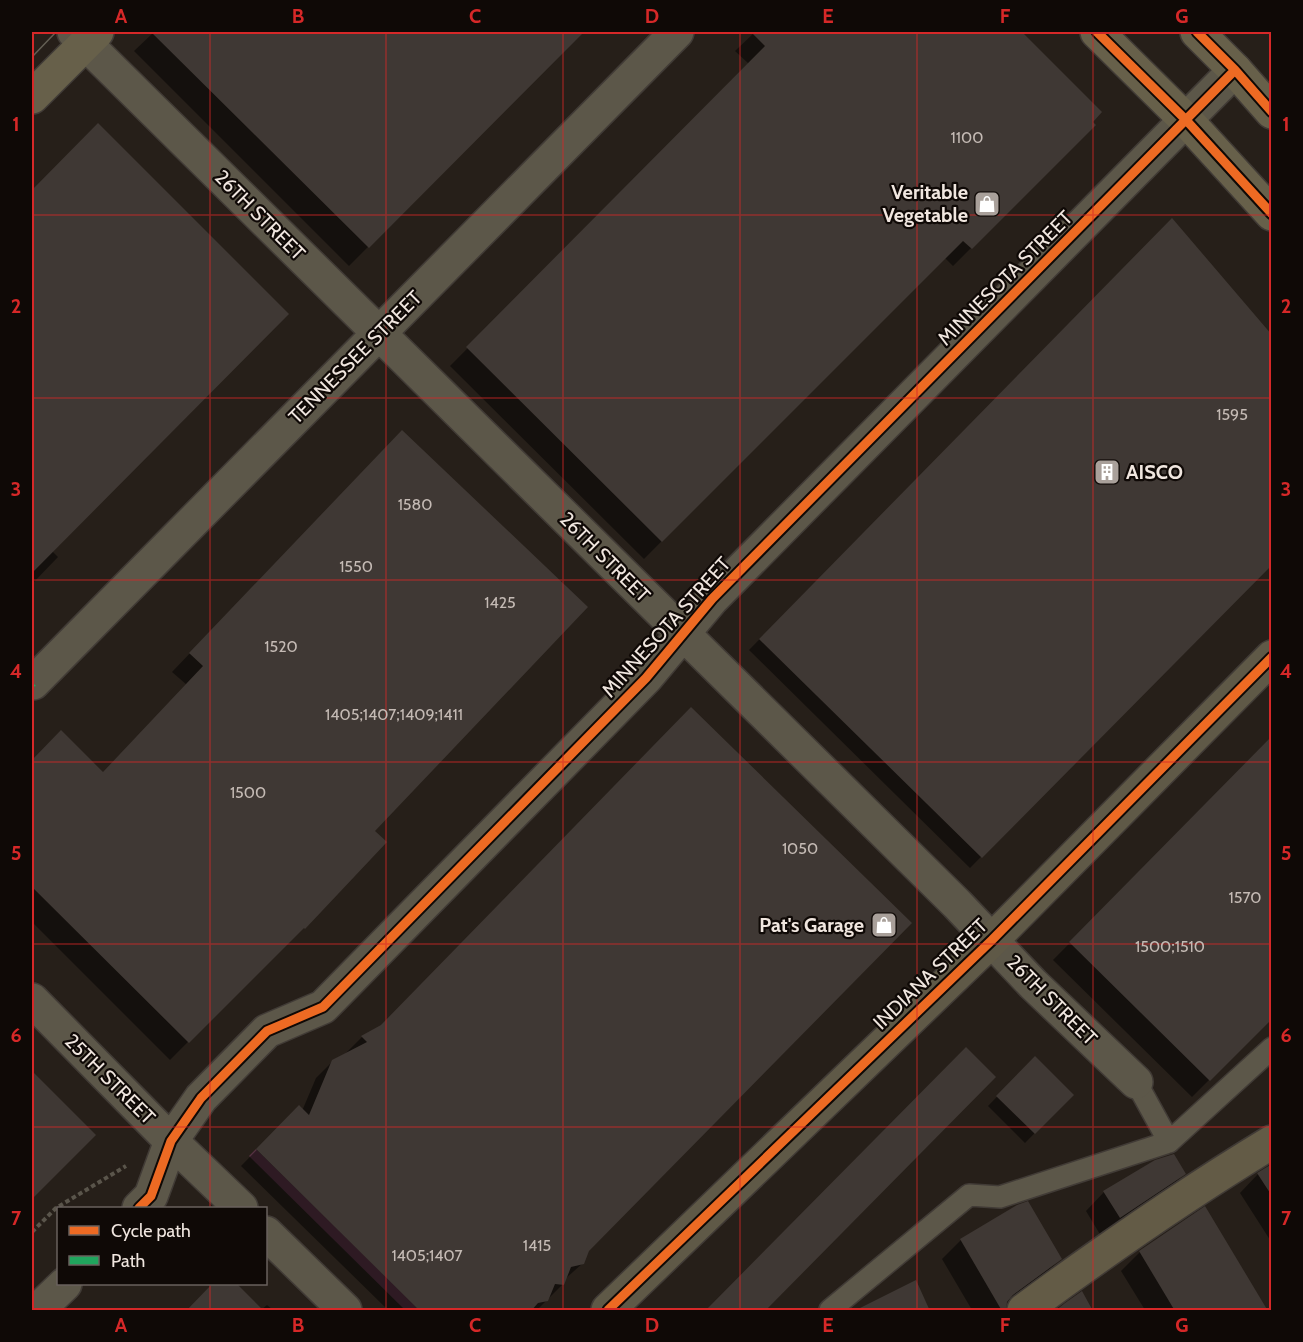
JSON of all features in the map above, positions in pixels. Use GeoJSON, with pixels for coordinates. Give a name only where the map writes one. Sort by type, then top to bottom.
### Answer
{"type":"FeatureCollection","features":[{"type":"Feature","properties":{"kind":"highway"},"geometry":{"type":"LineString","coordinates":[[1024,1311],[1098,1256],[1272,1142]]}},
{"type":"Feature","properties":{"kind":"main road"},"geometry":{"type":"LineString","coordinates":[[1097,32],[1186,120],[1272,214]]}},
{"type":"Feature","properties":{"kind":"main road"},"geometry":{"type":"LineString","coordinates":[[1197,32],[1272,112]]}},
{"type":"Feature","properties":{"kind":"main road"},"geometry":{"type":"LineString","coordinates":[[32,97],[85,35]]}},
{"type":"Feature","properties":{"kind":"main road","name":"INDIANA STREET"},"geometry":{"type":"LineString","coordinates":[[608,1311],[992,939],[1272,657]]}},
{"type":"Feature","properties":{"kind":"street","name":"TENNESSEE STREET"},"geometry":{"type":"LineString","coordinates":[[33,683],[677,32]]}},
{"type":"Feature","properties":{"kind":"street","name":"26TH STREET"},"geometry":{"type":"LineString","coordinates":[[85,35],[379,333],[992,939],[1034,984],[1136,1082]]}},
{"type":"Feature","properties":{"kind":"street","name":"MINNESOTA STREET"},"geometry":{"type":"LineString","coordinates":[[141,1207],[151,1196],[171,1141],[201,1098],[267,1031],[323,1007],[646,678],[712,599],[1235,70]]}},
{"type":"Feature","properties":{"kind":"street","name":"25TH STREET"},"geometry":{"type":"LineString","coordinates":[[32,1000],[239,1207]]}},
{"type":"Feature","properties":{"kind":"street"},"geometry":{"type":"LineString","coordinates":[[267,1234],[345,1311]]}},
{"type":"Feature","properties":{"kind":"street"},"geometry":{"type":"LineString","coordinates":[[38,1311],[64,1285]]}},
{"type":"Feature","properties":{"kind":"lane"},"geometry":{"type":"LineString","coordinates":[[830,1311],[969,1195],[1000,1197],[1169,1142],[1272,1048]]}},
{"type":"Feature","properties":{"kind":"lane"},"geometry":{"type":"LineString","coordinates":[[1136,1082],[1169,1142]]}},
{"type":"Feature","properties":{"kind":"path"},"geometry":{"type":"LineString","coordinates":[[58,1207],[171,1141]]}},
{"type":"Feature","properties":{"kind":"path"},"geometry":{"type":"LineString","coordinates":[[32,1232],[57,1207]]}},
{"type":"Feature","properties":{"kind":"shaded area"},"geometry":{"type":"Polygon","coordinates":[[[256,1149],[420,1310],[405,1310],[249,1156],[256,1149]]]}},
{"type":"Feature","properties":{"kind":"building"},"geometry":{"type":"Polygon","coordinates":[[[151,32],[584,32],[369,248],[151,32]]]}},
{"type":"Feature","properties":{"kind":"building"},"geometry":{"type":"Polygon","coordinates":[[[751,32],[1022,32],[1102,112],[1093,122],[1096,125],[972,249],[963,241],[662,542],[466,347],[765,46],[751,32]]]}},
{"type":"Feature","properties":{"kind":"building"},"geometry":{"type":"Polygon","coordinates":[[[98,123],[289,314],[32,573],[32,190],[98,123]]]}},
{"type":"Feature","properties":{"kind":"building"},"geometry":{"type":"Polygon","coordinates":[[[1172,218],[1272,335],[1272,565],[982,858],[759,639],[1172,218]]]}},
{"type":"Feature","properties":{"kind":"building"},"geometry":{"type":"Polygon","coordinates":[[[402,430],[588,607],[375,831],[387,842],[305,929],[189,1043],[32,887],[32,760],[61,730],[103,772],[203,666],[189,653],[402,430]]]}},
{"type":"Feature","properties":{"kind":"building"},"geometry":{"type":"Polygon","coordinates":[[[691,707],[912,923],[589,1251],[584,1264],[571,1267],[564,1285],[555,1284],[548,1301],[538,1303],[531,1311],[420,1311],[256,1149],[299,1105],[309,1115],[332,1060],[367,1042],[361,1036],[381,1025],[691,707]]]}},
{"type":"Feature","properties":{"kind":"building"},"geometry":{"type":"Polygon","coordinates":[[[1272,736],[1272,1019],[1210,1081],[1069,942],[1272,736]]]}},
{"type":"Feature","properties":{"kind":"building"},"geometry":{"type":"Polygon","coordinates":[[[966,1047],[996,1077],[765,1311],[705,1311],[966,1047]]]}},
{"type":"Feature","properties":{"kind":"building"},"geometry":{"type":"Polygon","coordinates":[[[1035,1056],[1074,1095],[1035,1134],[996,1096],[1035,1056]]]}},
{"type":"Feature","properties":{"kind":"building"},"geometry":{"type":"Polygon","coordinates":[[[32,1071],[96,1135],[32,1199],[32,1071]]]}},
{"type":"Feature","properties":{"kind":"building"},"geometry":{"type":"Polygon","coordinates":[[[1174,1154],[1186,1174],[1120,1218],[1103,1191],[1155,1160],[1174,1154]]]}},
{"type":"Feature","properties":{"kind":"building"},"geometry":{"type":"Polygon","coordinates":[[[1272,1164],[1272,1196],[1257,1173],[1272,1164]]]}},
{"type":"Feature","properties":{"kind":"building"},"geometry":{"type":"Polygon","coordinates":[[[1028,1201],[1062,1259],[1013,1295],[1007,1302],[1006,1311],[1002,1311],[960,1239],[1017,1205],[1028,1201]]]}},
{"type":"Feature","properties":{"kind":"building"},"geometry":{"type":"Polygon","coordinates":[[[1205,1206],[1268,1311],[1175,1311],[1139,1251],[1205,1206]]]}},
{"type":"Feature","properties":{"kind":"building"},"geometry":{"type":"Polygon","coordinates":[[[916,1280],[930,1311],[854,1311],[916,1280]]]}},
{"type":"Feature","properties":{"kind":"building"},"geometry":{"type":"Polygon","coordinates":[[[211,1285],[238,1285],[264,1311],[186,1311],[211,1285]]]}},
{"type":"Feature","properties":{"kind":"building"},"geometry":{"type":"Polygon","coordinates":[[[1082,1291],[1093,1311],[1055,1311],[1065,1303],[1082,1291]]]}},
{"type":"Feature","properties":{"kind":"tram line"},"geometry":{"type":"LineString","coordinates":[[32,57],[56,32]]}},
{"type":"Feature","properties":{"kind":"cycle path"},"geometry":{"type":"LineString","coordinates":[[1097,32],[1186,120],[1272,214]]}},
{"type":"Feature","properties":{"kind":"cycle path"},"geometry":{"type":"LineString","coordinates":[[1197,32],[1272,112]]}},
{"type":"Feature","properties":{"kind":"cycle path"},"geometry":{"type":"LineString","coordinates":[[140,1207],[151,1196],[171,1141],[201,1098],[267,1031],[323,1007],[646,678],[712,599],[1235,70]]}},
{"type":"Feature","properties":{"kind":"cycle path"},"geometry":{"type":"LineString","coordinates":[[608,1310],[992,940],[1272,657]]}},
{"type":"Feature","properties":{"kind":"place","name":"Veritable Vegetable"},"geometry":{"type":"Point","coordinates":[987,204]}},
{"type":"Feature","properties":{"kind":"place","name":"AISCO"},"geometry":{"type":"Point","coordinates":[1107,472]}},
{"type":"Feature","properties":{"kind":"place","name":"Pat's Garage"},"geometry":{"type":"Point","coordinates":[884,925]}}]}
